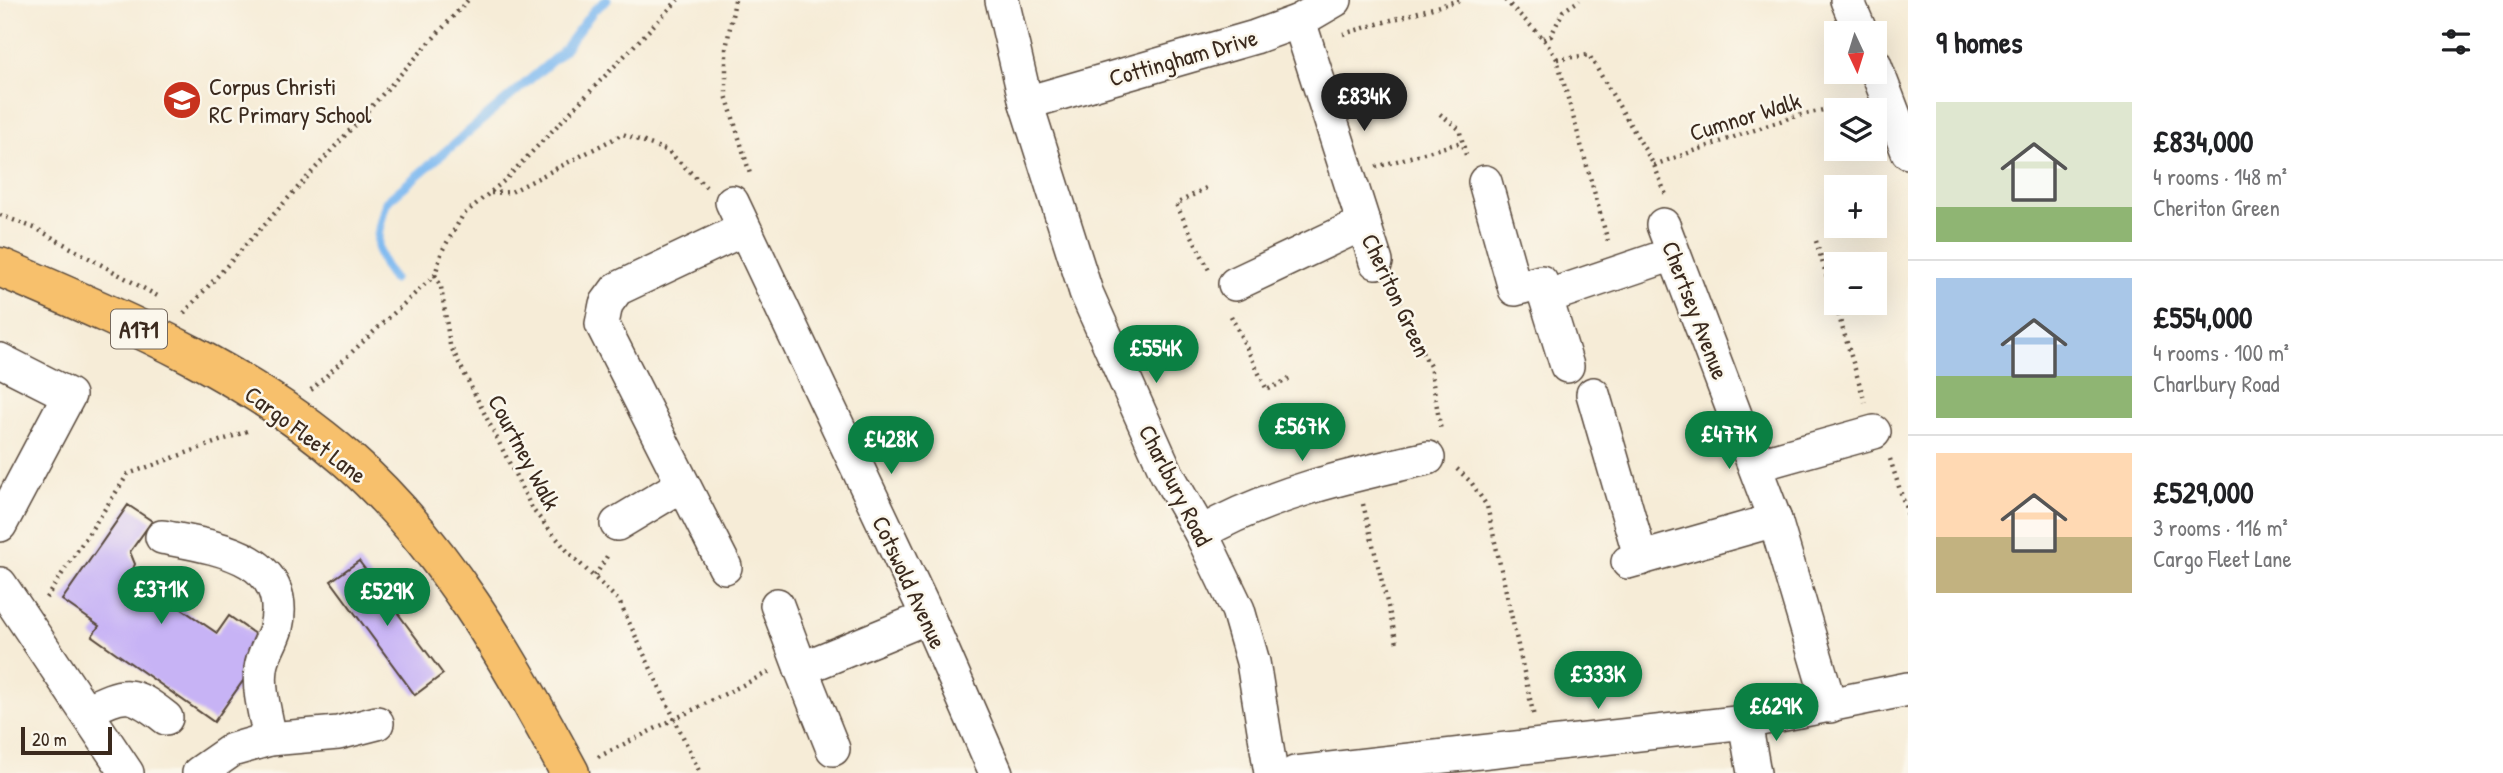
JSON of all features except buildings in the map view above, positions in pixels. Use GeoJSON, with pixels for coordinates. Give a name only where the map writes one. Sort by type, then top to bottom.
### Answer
{"type":"FeatureCollection","features":[{"type":"Feature","properties":{"kind":"main road","name":"Cargo Fleet Lane"},"geometry":{"type":"LineString","coordinates":[[0,267],[124,320],[220,372],[272,402],[347,459],[388,501],[459,585],[563,770]]}},
{"type":"Feature","properties":{"kind":"street","name":"Charlbury Road"},"geometry":{"type":"LineString","coordinates":[[1002,0],[1026,103],[1086,292],[1167,474],[1201,533],[1238,610],[1253,662],[1271,773]]}},
{"type":"Feature","properties":{"kind":"street","name":"Cottingham Drive"},"geometry":{"type":"LineString","coordinates":[[1026,103],[1255,37],[1304,33],[1335,0]]}},
{"type":"Feature","properties":{"kind":"street"},"geometry":{"type":"LineString","coordinates":[[1847,0],[1856,21]]}},
{"type":"Feature","properties":{"kind":"street","name":"Cheriton Green"},"geometry":{"type":"LineString","coordinates":[[1304,33],[1376,262]]}},
{"type":"Feature","properties":{"kind":"street"},"geometry":{"type":"LineString","coordinates":[[1883,84],[1908,152]]}},
{"type":"Feature","properties":{"kind":"street"},"geometry":{"type":"LineString","coordinates":[[1476,171],[1515,289],[1541,282],[1567,366]]}},
{"type":"Feature","properties":{"kind":"street"},"geometry":{"type":"LineString","coordinates":[[724,567],[602,324],[606,304],[617,289],[738,215]]}},
{"type":"Feature","properties":{"kind":"street","name":"Cotswold Avenue"},"geometry":{"type":"LineString","coordinates":[[738,215],[928,617],[996,773]]}},
{"type":"Feature","properties":{"kind":"street"},"geometry":{"type":"LineString","coordinates":[[1235,285],[1364,223]]}},
{"type":"Feature","properties":{"kind":"street"},"geometry":{"type":"LineString","coordinates":[[1546,298],[1617,275],[1668,239]]}},
{"type":"Feature","properties":{"kind":"street","name":"Chertsey Avenue"},"geometry":{"type":"LineString","coordinates":[[1668,239],[1756,465],[1830,706]]}},
{"type":"Feature","properties":{"kind":"street"},"geometry":{"type":"LineString","coordinates":[[0,360],[69,395],[0,525]]}},
{"type":"Feature","properties":{"kind":"street"},"geometry":{"type":"LineString","coordinates":[[1593,394],[1634,560],[1775,520]]}},
{"type":"Feature","properties":{"kind":"street"},"geometry":{"type":"LineString","coordinates":[[1756,465],[1874,432]]}},
{"type":"Feature","properties":{"kind":"street"},"geometry":{"type":"LineString","coordinates":[[1201,533],[1236,513],[1356,475],[1428,458]]}},
{"type":"Feature","properties":{"kind":"street"},"geometry":{"type":"LineString","coordinates":[[617,524],[682,485]]}},
{"type":"Feature","properties":{"kind":"street"},"geometry":{"type":"LineString","coordinates":[[162,537],[198,544],[253,562],[267,576],[277,593],[276,629],[261,666],[260,683],[271,739]]}},
{"type":"Feature","properties":{"kind":"street"},"geometry":{"type":"LineString","coordinates":[[0,584],[127,773]]}},
{"type":"Feature","properties":{"kind":"street"},"geometry":{"type":"LineString","coordinates":[[777,605],[833,749]]}},
{"type":"Feature","properties":{"kind":"street"},"geometry":{"type":"LineString","coordinates":[[801,669],[928,617]]}},
{"type":"Feature","properties":{"kind":"street"},"geometry":{"type":"LineString","coordinates":[[1295,773],[1367,770],[1541,745],[1745,722],[1908,689]]}},
{"type":"Feature","properties":{"kind":"street"},"geometry":{"type":"LineString","coordinates":[[86,711],[120,695],[131,695],[166,718]]}},
{"type":"Feature","properties":{"kind":"street"},"geometry":{"type":"LineString","coordinates":[[1745,722],[1754,773]]}},
{"type":"Feature","properties":{"kind":"street"},"geometry":{"type":"LineString","coordinates":[[199,773],[232,750],[271,739],[338,733],[377,723]]}},
{"type":"Feature","properties":{"kind":"path"},"geometry":{"type":"LineString","coordinates":[[183,313],[468,0]]}},
{"type":"Feature","properties":{"kind":"path"},"geometry":{"type":"LineString","coordinates":[[327,375],[435,275],[442,251],[463,215],[505,180],[678,0]]}},
{"type":"Feature","properties":{"kind":"path"},"geometry":{"type":"LineString","coordinates":[[490,193],[511,192],[622,134],[668,151],[738,215],[750,174],[726,95],[726,49],[735,0]]}},
{"type":"Feature","properties":{"kind":"path"},"geometry":{"type":"LineString","coordinates":[[1304,33],[1460,0]]}},
{"type":"Feature","properties":{"kind":"path"},"geometry":{"type":"LineString","coordinates":[[1505,0],[1543,38],[1557,59],[1617,275]]}},
{"type":"Feature","properties":{"kind":"path"},"geometry":{"type":"LineString","coordinates":[[1543,38],[1551,36],[1563,11],[1580,0]]}},
{"type":"Feature","properties":{"kind":"path","name":"Chertsey Avenue"},"geometry":{"type":"LineString","coordinates":[[1557,59],[1589,55],[1654,165],[1672,216],[1662,220],[1668,239]]}},
{"type":"Feature","properties":{"kind":"path","name":"Cumnor Walk"},"geometry":{"type":"LineString","coordinates":[[1654,165],[1789,118],[1888,94]]}},
{"type":"Feature","properties":{"kind":"path"},"geometry":{"type":"LineString","coordinates":[[1440,114],[1459,129],[1476,171]]}},
{"type":"Feature","properties":{"kind":"path"},"geometry":{"type":"LineString","coordinates":[[1349,175],[1462,142]]}},
{"type":"Feature","properties":{"kind":"path"},"geometry":{"type":"LineString","coordinates":[[0,215],[37,229],[134,281]]}},
{"type":"Feature","properties":{"kind":"path"},"geometry":{"type":"LineString","coordinates":[[1816,241],[1874,432],[1885,440],[1908,515]]}},
{"type":"Feature","properties":{"kind":"path","name":"Cheriton Green"},"geometry":{"type":"LineString","coordinates":[[1376,262],[1393,274],[1407,324],[1430,366],[1442,444],[1428,458]]}},
{"type":"Feature","properties":{"kind":"path","name":"Courtney Walk"},"geometry":{"type":"LineString","coordinates":[[435,275],[441,288],[450,345],[533,510],[569,554],[619,601],[700,773]]}},
{"type":"Feature","properties":{"kind":"path"},"geometry":{"type":"LineString","coordinates":[[28,625],[128,474],[256,428]]}},
{"type":"Feature","properties":{"kind":"path"},"geometry":{"type":"LineString","coordinates":[[1428,458],[1448,461],[1471,482],[1486,506],[1541,745]]}},
{"type":"Feature","properties":{"kind":"path"},"geometry":{"type":"LineString","coordinates":[[1356,475],[1397,643]]}},
{"type":"Feature","properties":{"kind":"path"},"geometry":{"type":"LineString","coordinates":[[563,770],[772,671],[801,669]]}},
{"type":"Feature","properties":{"kind":"waterway"},"geometry":{"type":"LineString","coordinates":[[393,279],[381,259],[378,242],[386,202],[561,53],[594,10],[607,0]]}},
{"type":"Feature","properties":{"kind":"place","name":"Corpus Christi RC Primary School"},"geometry":{"type":"Point","coordinates":[182,100]}}]}
